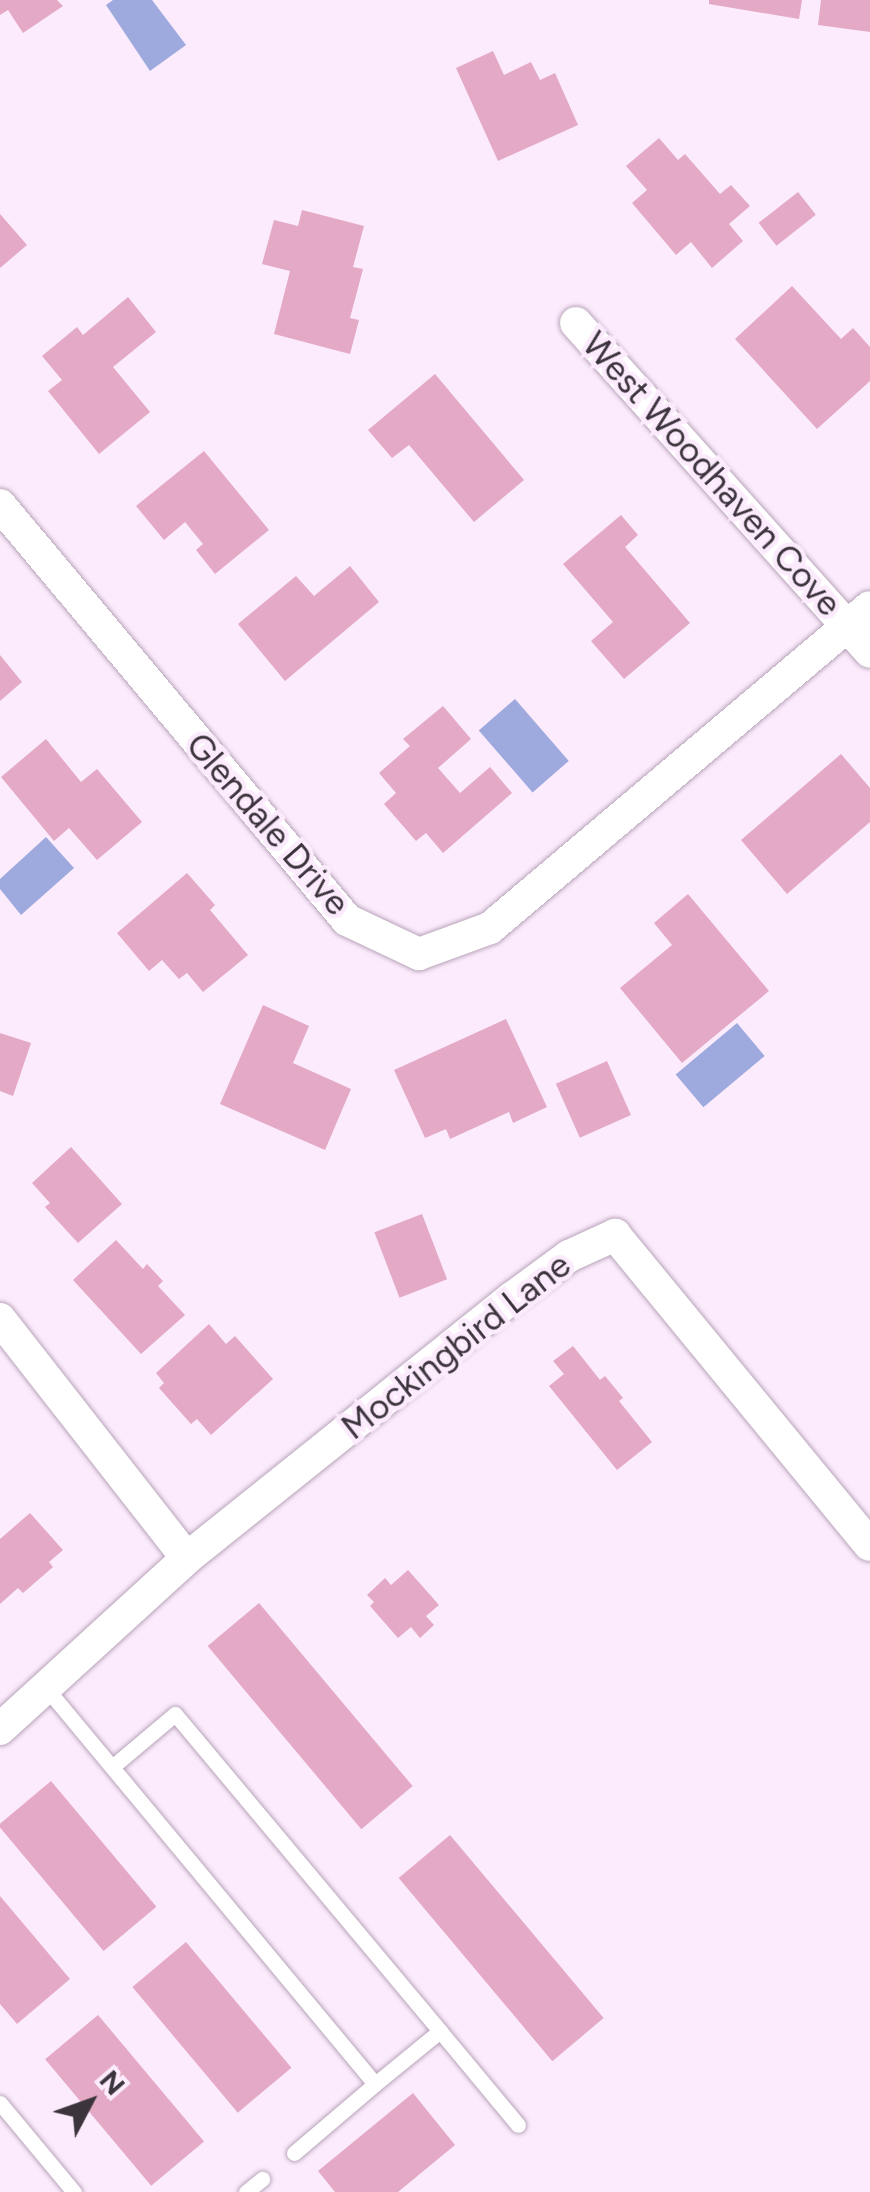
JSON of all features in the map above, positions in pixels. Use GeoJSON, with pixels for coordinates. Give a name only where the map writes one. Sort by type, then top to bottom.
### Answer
{"type":"FeatureCollection","features":[{"type":"Feature","properties":{"kind":"street","name":"West Woodhaven Cove"},"geometry":{"type":"LineString","coordinates":[[576,322],[859,616],[870,652]]}},
{"type":"Feature","properties":{"kind":"street","name":"Glendale Drive"},"geometry":{"type":"LineString","coordinates":[[0,505],[347,920],[418,954],[490,928],[859,616]]}},
{"type":"Feature","properties":{"kind":"street","name":"Mockingbird Lane"},"geometry":{"type":"LineString","coordinates":[[0,1729],[187,1558],[512,1298],[569,1256],[615,1235],[870,1545]]}},
{"type":"Feature","properties":{"kind":"street"},"geometry":{"type":"LineString","coordinates":[[0,1319],[187,1558]]}},
{"type":"Feature","properties":{"kind":"lane"},"geometry":{"type":"LineString","coordinates":[[46,1690],[376,2084]]}},
{"type":"Feature","properties":{"kind":"lane"},"geometry":{"type":"LineString","coordinates":[[112,1767],[175,1714],[518,2125]]}},
{"type":"Feature","properties":{"kind":"lane"},"geometry":{"type":"LineString","coordinates":[[294,2153],[440,2031]]}},
{"type":"Feature","properties":{"kind":"lane"},"geometry":{"type":"LineString","coordinates":[[0,2103],[74,2192]]}},
{"type":"Feature","properties":{"kind":"lane"},"geometry":{"type":"LineString","coordinates":[[246,2192],[262,2179]]}},
{"type":"Feature","properties":{"kind":"water"},"geometry":{"type":"Polygon","coordinates":[[[113,0],[152,0],[186,45],[150,71],[106,5],[113,0]]]}},
{"type":"Feature","properties":{"kind":"water"},"geometry":{"type":"Polygon","coordinates":[[[515,699],[569,761],[533,792],[479,730],[515,699]]]}},
{"type":"Feature","properties":{"kind":"water"},"geometry":{"type":"Polygon","coordinates":[[[46,837],[74,868],[21,915],[0,889],[0,879],[46,837]]]}},
{"type":"Feature","properties":{"kind":"water"},"geometry":{"type":"Polygon","coordinates":[[[737,1023],[765,1056],[703,1107],[676,1074],[737,1023]]]}},
{"type":"Feature","properties":{"kind":"building"},"geometry":{"type":"Polygon","coordinates":[[[0,0],[57,0],[63,6],[23,33],[8,10],[0,15],[0,0]]]}},
{"type":"Feature","properties":{"kind":"building"},"geometry":{"type":"Polygon","coordinates":[[[709,0],[802,0],[799,19],[709,4],[709,0]]]}},
{"type":"Feature","properties":{"kind":"building"},"geometry":{"type":"Polygon","coordinates":[[[821,0],[870,0],[870,32],[818,25],[821,0]]]}},
{"type":"Feature","properties":{"kind":"building"},"geometry":{"type":"Polygon","coordinates":[[[493,51],[504,75],[531,62],[540,80],[555,73],[578,125],[498,161],[456,68],[493,51]]]}},
{"type":"Feature","properties":{"kind":"building"},"geometry":{"type":"Polygon","coordinates":[[[659,138],[678,160],[685,154],[720,194],[731,185],[750,206],[729,224],[743,241],[712,268],[691,242],[676,255],[632,203],[647,190],[626,166],[659,138]]]}},
{"type":"Feature","properties":{"kind":"building"},"geometry":{"type":"Polygon","coordinates":[[[798,192],[816,215],[776,246],[759,223],[798,192]]]}},
{"type":"Feature","properties":{"kind":"building"},"geometry":{"type":"Polygon","coordinates":[[[302,210],[364,226],[353,267],[363,269],[350,318],[359,320],[350,354],[274,334],[290,271],[262,264],[274,220],[298,226],[302,210]]]}},
{"type":"Feature","properties":{"kind":"building"},"geometry":{"type":"Polygon","coordinates":[[[0,214],[27,245],[0,268],[0,214]]]}},
{"type":"Feature","properties":{"kind":"building"},"geometry":{"type":"Polygon","coordinates":[[[792,286],[841,339],[853,328],[870,347],[870,381],[817,429],[735,339],[792,286]]]}},
{"type":"Feature","properties":{"kind":"building"},"geometry":{"type":"Polygon","coordinates":[[[128,297],[156,332],[113,367],[150,412],[99,454],[48,391],[62,380],[42,356],[77,327],[83,335],[128,297]]]}},
{"type":"Feature","properties":{"kind":"building"},"geometry":{"type":"Polygon","coordinates":[[[435,374],[524,480],[474,522],[409,445],[392,458],[368,430],[435,374]]]}},
{"type":"Feature","properties":{"kind":"building"},"geometry":{"type":"Polygon","coordinates":[[[204,451],[269,530],[215,574],[196,550],[203,544],[185,522],[164,540],[136,506],[204,451]]]}},
{"type":"Feature","properties":{"kind":"building"},"geometry":{"type":"Polygon","coordinates":[[[621,515],[638,535],[625,547],[690,623],[624,679],[591,641],[613,622],[563,564],[621,515]]]}},
{"type":"Feature","properties":{"kind":"building"},"geometry":{"type":"Polygon","coordinates":[[[350,566],[379,602],[285,681],[238,624],[296,576],[314,596],[350,566]]]}},
{"type":"Feature","properties":{"kind":"building"},"geometry":{"type":"Polygon","coordinates":[[[0,655],[22,682],[0,701],[0,655]]]}},
{"type":"Feature","properties":{"kind":"building"},"geometry":{"type":"Polygon","coordinates":[[[443,706],[471,739],[438,768],[460,793],[490,767],[512,793],[443,853],[426,833],[416,841],[384,804],[396,793],[379,773],[410,746],[403,739],[443,706]]]}},
{"type":"Feature","properties":{"kind":"building"},"geometry":{"type":"Polygon","coordinates":[[[46,739],[81,782],[97,769],[142,822],[97,860],[69,828],[54,841],[1,777],[46,739]]]}},
{"type":"Feature","properties":{"kind":"building"},"geometry":{"type":"Polygon","coordinates":[[[841,754],[870,788],[870,822],[787,894],[741,840],[841,754]]]}},
{"type":"Feature","properties":{"kind":"building"},"geometry":{"type":"Polygon","coordinates":[[[187,873],[215,905],[210,910],[248,955],[203,992],[187,973],[179,979],[162,960],[149,971],[117,933],[187,873]]]}},
{"type":"Feature","properties":{"kind":"building"},"geometry":{"type":"Polygon","coordinates":[[[688,894],[769,991],[682,1063],[620,988],[672,945],[654,923],[688,894]]]}},
{"type":"Feature","properties":{"kind":"building"},"geometry":{"type":"Polygon","coordinates":[[[263,1005],[309,1026],[293,1063],[351,1089],[325,1150],[220,1104],[263,1005]]]}},
{"type":"Feature","properties":{"kind":"building"},"geometry":{"type":"Polygon","coordinates":[[[506,1019],[547,1107],[513,1123],[509,1112],[450,1139],[446,1129],[425,1138],[394,1070],[506,1019]]]}},
{"type":"Feature","properties":{"kind":"building"},"geometry":{"type":"Polygon","coordinates":[[[0,1033],[31,1043],[13,1096],[0,1091],[0,1033]]]}},
{"type":"Feature","properties":{"kind":"building"},"geometry":{"type":"Polygon","coordinates":[[[607,1061],[631,1115],[580,1138],[556,1084],[607,1061]]]}},
{"type":"Feature","properties":{"kind":"building"},"geometry":{"type":"Polygon","coordinates":[[[71,1147],[122,1204],[78,1243],[45,1207],[50,1203],[32,1183],[71,1147]]]}},
{"type":"Feature","properties":{"kind":"building"},"geometry":{"type":"Polygon","coordinates":[[[422,1214],[447,1279],[399,1298],[374,1232],[422,1214]]]}},
{"type":"Feature","properties":{"kind":"building"},"geometry":{"type":"Polygon","coordinates":[[[116,1240],[143,1269],[147,1264],[163,1281],[158,1286],[185,1315],[141,1354],[73,1280],[116,1240]]]}},
{"type":"Feature","properties":{"kind":"building"},"geometry":{"type":"Polygon","coordinates":[[[209,1324],[226,1344],[235,1336],[273,1379],[211,1435],[197,1419],[191,1424],[159,1388],[164,1383],[156,1373],[209,1324]]]}},
{"type":"Feature","properties":{"kind":"building"},"geometry":{"type":"Polygon","coordinates":[[[573,1346],[600,1380],[605,1376],[623,1398],[619,1401],[652,1442],[617,1470],[549,1386],[564,1374],[553,1361],[573,1346]]]}},
{"type":"Feature","properties":{"kind":"building"},"geometry":{"type":"Polygon","coordinates":[[[30,1513],[63,1550],[49,1562],[53,1567],[23,1593],[18,1588],[0,1604],[0,1539],[30,1513]]]}},
{"type":"Feature","properties":{"kind":"building"},"geometry":{"type":"Polygon","coordinates":[[[408,1570],[439,1605],[426,1616],[434,1625],[420,1638],[411,1627],[398,1638],[370,1606],[374,1602],[367,1595],[385,1578],[391,1585],[408,1570]]]}},
{"type":"Feature","properties":{"kind":"building"},"geometry":{"type":"Polygon","coordinates":[[[259,1603],[413,1786],[361,1829],[208,1646],[259,1603]]]}},
{"type":"Feature","properties":{"kind":"building"},"geometry":{"type":"Polygon","coordinates":[[[51,1781],[156,1907],[104,1951],[0,1828],[51,1781]]]}},
{"type":"Feature","properties":{"kind":"building"},"geometry":{"type":"Polygon","coordinates":[[[450,1835],[604,2018],[552,2061],[399,1878],[450,1835]]]}},
{"type":"Feature","properties":{"kind":"building"},"geometry":{"type":"Polygon","coordinates":[[[0,1896],[70,1979],[17,2024],[0,2004],[0,1896]]]}},
{"type":"Feature","properties":{"kind":"building"},"geometry":{"type":"Polygon","coordinates":[[[186,1942],[291,2068],[238,2113],[132,1987],[186,1942]]]}},
{"type":"Feature","properties":{"kind":"building"},"geometry":{"type":"Polygon","coordinates":[[[98,2015],[204,2141],[151,2186],[45,2059],[98,2015]]]}},
{"type":"Feature","properties":{"kind":"building"},"geometry":{"type":"Polygon","coordinates":[[[413,2093],[455,2145],[398,2192],[335,2192],[318,2171],[413,2093]]]}}]}
